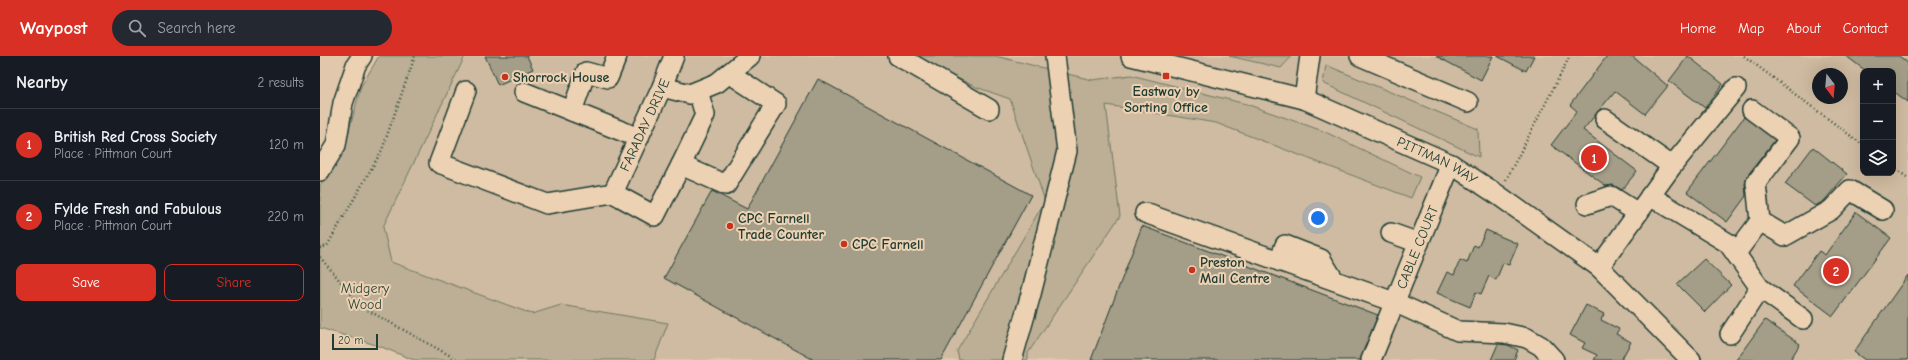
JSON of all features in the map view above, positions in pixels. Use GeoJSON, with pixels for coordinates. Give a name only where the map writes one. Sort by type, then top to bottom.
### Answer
{"type":"FeatureCollection","features":[{"type":"Feature","properties":{"kind":"street"},"geometry":{"type":"LineString","coordinates":[[320,171],[336,145],[343,102],[356,65],[362,56]]}},
{"type":"Feature","properties":{"kind":"street"},"geometry":{"type":"LineString","coordinates":[[572,111],[586,72],[608,78],[617,56]]}},
{"type":"Feature","properties":{"kind":"street","name":"FARADAY DRIVE"},"geometry":{"type":"LineString","coordinates":[[613,193],[662,87],[674,56]]}},
{"type":"Feature","properties":{"kind":"street"},"geometry":{"type":"LineString","coordinates":[[662,87],[690,94],[717,83],[750,56]]}},
{"type":"Feature","properties":{"kind":"street"},"geometry":{"type":"LineString","coordinates":[[898,56],[989,109]]}},
{"type":"Feature","properties":{"kind":"street"},"geometry":{"type":"LineString","coordinates":[[1012,360],[1031,294],[1067,151],[1055,56]]}},
{"type":"Feature","properties":{"kind":"street","name":"PITTMAN WAY"},"geometry":{"type":"LineString","coordinates":[[1131,56],[1304,99],[1451,164],[1498,195],[1599,268],[1691,360]]}},
{"type":"Feature","properties":{"kind":"street"},"geometry":{"type":"LineString","coordinates":[[1304,99],[1310,56]]}},
{"type":"Feature","properties":{"kind":"street"},"geometry":{"type":"LineString","coordinates":[[1360,56],[1468,102]]}},
{"type":"Feature","properties":{"kind":"street"},"geometry":{"type":"LineString","coordinates":[[681,164],[726,186],[776,104],[729,73]]}},
{"type":"Feature","properties":{"kind":"street"},"geometry":{"type":"LineString","coordinates":[[1599,268],[1672,166],[1736,88]]}},
{"type":"Feature","properties":{"kind":"street"},"geometry":{"type":"LineString","coordinates":[[466,91],[439,163],[547,204],[613,193],[655,216],[706,115],[698,91]]}},
{"type":"Feature","properties":{"kind":"street"},"geometry":{"type":"LineString","coordinates":[[524,92],[639,138]]}},
{"type":"Feature","properties":{"kind":"street"},"geometry":{"type":"LineString","coordinates":[[1736,253],[1760,221],[1756,183],[1790,138],[1752,110]]}},
{"type":"Feature","properties":{"kind":"street"},"geometry":{"type":"LineString","coordinates":[[1604,119],[1672,166]]}},
{"type":"Feature","properties":{"kind":"street","name":"CABLE COURT"},"geometry":{"type":"LineString","coordinates":[[1371,360],[1451,164]]}},
{"type":"Feature","properties":{"kind":"street"},"geometry":{"type":"LineString","coordinates":[[1760,221],[1785,236],[1831,210],[1850,190],[1883,210]]}},
{"type":"Feature","properties":{"kind":"street"},"geometry":{"type":"LineString","coordinates":[[1587,204],[1610,196],[1638,213]]}},
{"type":"Feature","properties":{"kind":"street"},"geometry":{"type":"LineString","coordinates":[[1650,196],[1728,243],[1760,288],[1803,319]]}},
{"type":"Feature","properties":{"kind":"street"},"geometry":{"type":"LineString","coordinates":[[1145,213],[1394,302],[1458,331],[1504,333],[1527,338],[1541,346],[1554,360]]}},
{"type":"Feature","properties":{"kind":"street"},"geometry":{"type":"LineString","coordinates":[[1391,233],[1419,243]]}},
{"type":"Feature","properties":{"kind":"street"},"geometry":{"type":"LineString","coordinates":[[1730,334],[1760,288]]}},
{"type":"Feature","properties":{"kind":"path"},"geometry":{"type":"LineString","coordinates":[[320,248],[327,246],[382,150],[415,56]]}},
{"type":"Feature","properties":{"kind":"path"},"geometry":{"type":"LineString","coordinates":[[1498,195],[1570,56]]}},
{"type":"Feature","properties":{"kind":"path"},"geometry":{"type":"LineString","coordinates":[[1744,56],[1860,143]]}},
{"type":"Feature","properties":{"kind":"path"},"geometry":{"type":"LineString","coordinates":[[1896,169],[1908,178]]}},
{"type":"Feature","properties":{"kind":"path"},"geometry":{"type":"LineString","coordinates":[[320,257],[362,307],[458,360]]}},
{"type":"Feature","properties":{"kind":"shaded area"},"geometry":{"type":"Polygon","coordinates":[[[465,56],[917,56],[922,61],[976,87],[1010,99],[1045,201],[957,351],[959,360],[654,360],[667,323],[561,305],[532,314],[391,262],[383,227],[465,56]]]}},
{"type":"Feature","properties":{"kind":"shaded area"},"geometry":{"type":"Polygon","coordinates":[[[995,56],[1229,56],[1281,68],[1292,56],[1908,56],[1908,360],[1028,360],[1028,353],[1119,216],[1106,105],[1216,123],[1411,198],[1420,177],[1323,131],[1246,104],[1131,75],[1092,80],[995,56]]]}},
{"type":"Feature","properties":{"kind":"green space","name":"Midgery Wood"},"geometry":{"type":"Polygon","coordinates":[[[379,56],[465,56],[383,227],[391,262],[532,314],[561,305],[668,323],[654,360],[414,360],[379,346],[320,328],[320,185],[343,153],[361,86],[379,56]]]}},
{"type":"Feature","properties":{"kind":"green space"},"geometry":{"type":"Polygon","coordinates":[[[917,56],[995,56],[1092,80],[1131,75],[1246,104],[1323,131],[1420,177],[1411,198],[1216,123],[1106,105],[1120,216],[1028,353],[1028,360],[959,360],[957,351],[1045,201],[1010,99],[976,87],[922,61],[917,56]]]}},
{"type":"Feature","properties":{"kind":"green space"},"geometry":{"type":"Polygon","coordinates":[[[1229,56],[1292,56],[1281,68],[1229,56]]]}},
{"type":"Feature","properties":{"kind":"green space"},"geometry":{"type":"Polygon","coordinates":[[[1326,65],[1478,129],[1479,157],[1323,83],[1326,65]]]}},
{"type":"Feature","properties":{"kind":"building","name":"Shorrock House"},"geometry":{"type":"Polygon","coordinates":[[[485,56],[527,56],[533,69],[498,85],[485,56]]]}},
{"type":"Feature","properties":{"kind":"building"},"geometry":{"type":"Polygon","coordinates":[[[1436,56],[1493,56],[1481,80],[1436,56]]]}},
{"type":"Feature","properties":{"kind":"building"},"geometry":{"type":"Polygon","coordinates":[[[1497,56],[1534,56],[1526,71],[1497,56]]]}},
{"type":"Feature","properties":{"kind":"building"},"geometry":{"type":"Polygon","coordinates":[[[1607,56],[1632,56],[1668,86],[1645,114],[1615,91],[1583,130],[1637,171],[1622,190],[1613,185],[1606,186],[1551,145],[1577,111],[1570,105],[1607,56]]]}},
{"type":"Feature","properties":{"kind":"building"},"geometry":{"type":"Polygon","coordinates":[[[1688,56],[1723,84],[1705,108],[1669,81],[1688,56]]]}},
{"type":"Feature","properties":{"kind":"building"},"geometry":{"type":"Polygon","coordinates":[[[1846,56],[1899,56],[1908,63],[1908,102],[1896,93],[1896,68],[1862,68],[1846,56]]]}},
{"type":"Feature","properties":{"kind":"building","name":"CPC Farnell"},"geometry":{"type":"Polygon","coordinates":[[[818,79],[1031,195],[941,360],[814,360],[664,278],[712,191],[747,209],[818,79]]]}},
{"type":"Feature","properties":{"kind":"building"},"geometry":{"type":"Polygon","coordinates":[[[1744,117],[1775,140],[1747,176],[1745,184],[1746,196],[1727,222],[1687,192],[1744,117]]]}},
{"type":"Feature","properties":{"kind":"building"},"geometry":{"type":"Polygon","coordinates":[[[1813,147],[1847,174],[1824,201],[1815,206],[1785,184],[1813,147]]]}},
{"type":"Feature","properties":{"kind":"building"},"geometry":{"type":"Polygon","coordinates":[[[1856,212],[1891,238],[1833,316],[1793,286],[1819,251],[1825,255],[1856,212]]]}},
{"type":"Feature","properties":{"kind":"building","name":"Preston Mail Centre"},"geometry":{"type":"Polygon","coordinates":[[[1142,226],[1378,315],[1360,360],[1091,360],[1142,226]]]}},
{"type":"Feature","properties":{"kind":"building"},"geometry":{"type":"Polygon","coordinates":[[[1486,230],[1518,244],[1509,265],[1503,263],[1496,280],[1489,276],[1481,294],[1476,292],[1470,307],[1437,293],[1447,272],[1454,275],[1460,260],[1467,263],[1474,245],[1478,247],[1486,230]]]}},
{"type":"Feature","properties":{"kind":"building"},"geometry":{"type":"Polygon","coordinates":[[[1704,259],[1731,285],[1705,312],[1677,284],[1704,259]]]}},
{"type":"Feature","properties":{"kind":"building"},"geometry":{"type":"Polygon","coordinates":[[[1908,275],[1908,360],[1865,360],[1854,352],[1908,275]]]}},
{"type":"Feature","properties":{"kind":"building"},"geometry":{"type":"Polygon","coordinates":[[[1586,305],[1604,314],[1601,320],[1619,329],[1616,334],[1631,342],[1621,360],[1594,360],[1597,355],[1582,348],[1585,343],[1570,335],[1586,305]]]}},
{"type":"Feature","properties":{"kind":"building"},"geometry":{"type":"Polygon","coordinates":[[[1765,320],[1800,344],[1790,360],[1736,360],[1765,320]]]}},
{"type":"Feature","properties":{"kind":"building"},"geometry":{"type":"Polygon","coordinates":[[[1498,344],[1508,345],[1518,350],[1514,360],[1491,360],[1498,344]]]}},
{"type":"Feature","properties":{"kind":"place","name":"Eastway by Sorting Office"},"geometry":{"type":"Point","coordinates":[1166,76]}},
{"type":"Feature","properties":{"kind":"place","name":"Shorrock House"},"geometry":{"type":"Point","coordinates":[505,77]}},
{"type":"Feature","properties":{"kind":"place","name":"British Red Cross Society"},"geometry":{"type":"Point","coordinates":[1594,158]}},
{"type":"Feature","properties":{"kind":"place","name":"CPC Farnell Trade Counter"},"geometry":{"type":"Point","coordinates":[730,226]}},
{"type":"Feature","properties":{"kind":"place","name":"CPC Farnell"},"geometry":{"type":"Point","coordinates":[844,244]}},
{"type":"Feature","properties":{"kind":"place","name":"Preston Mail Centre"},"geometry":{"type":"Point","coordinates":[1192,270]}},
{"type":"Feature","properties":{"kind":"place","name":"Fylde Fresh and Fabulous"},"geometry":{"type":"Point","coordinates":[1836,271]}}]}
